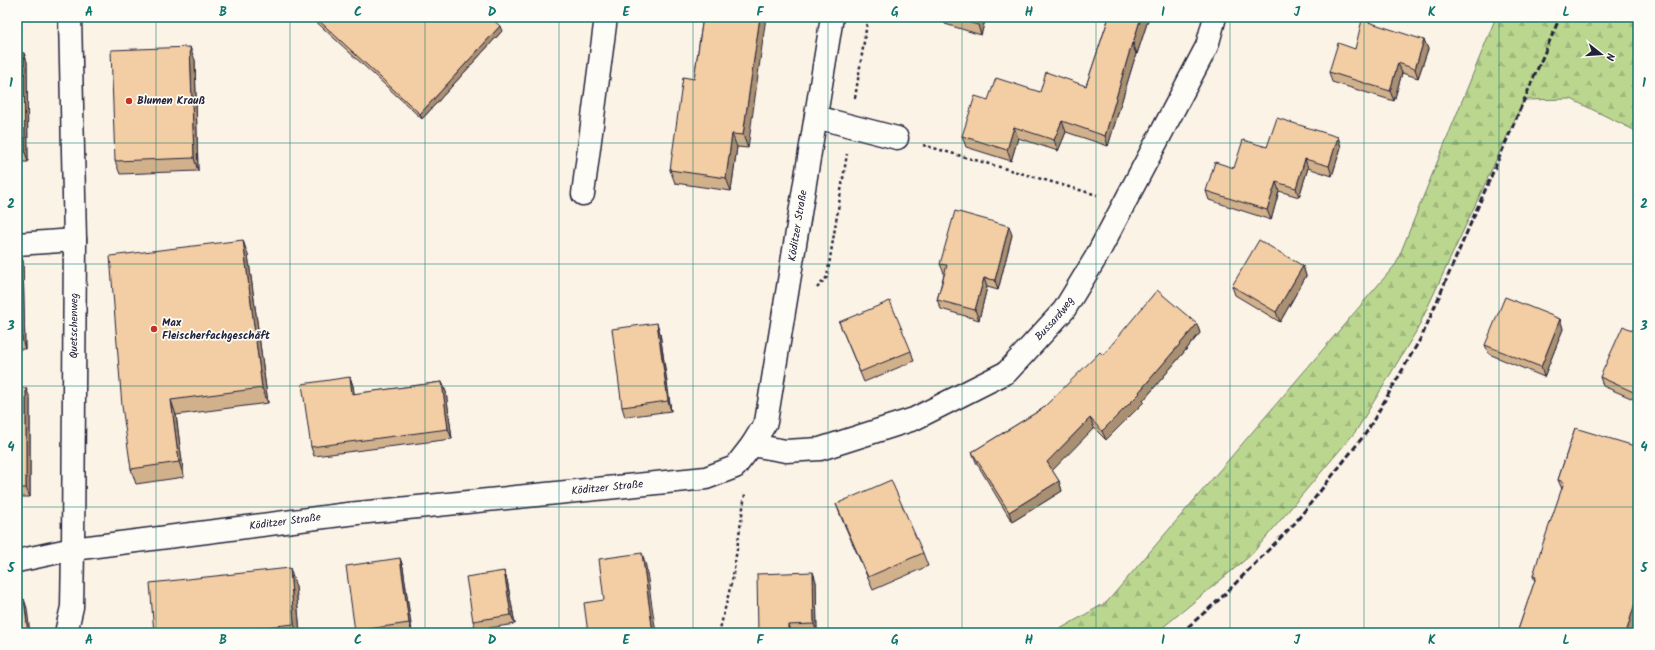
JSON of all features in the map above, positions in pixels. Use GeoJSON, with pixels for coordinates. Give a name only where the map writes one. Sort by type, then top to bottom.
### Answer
{"type":"FeatureCollection","features":[{"type":"Feature","properties":{"kind":"street","name":"Quetschenweg"},"geometry":{"type":"LineString","coordinates":[[66,633],[72,607],[74,548],[75,240],[70,17]]}},
{"type":"Feature","properties":{"kind":"street"},"geometry":{"type":"LineString","coordinates":[[583,194],[606,17]]}},
{"type":"Feature","properties":{"kind":"street","name":"Köditzer Straße"},"geometry":{"type":"LineString","coordinates":[[17,561],[74,548],[348,514],[706,478],[735,467],[752,445],[766,422],[832,17]]}},
{"type":"Feature","properties":{"kind":"street","name":"Bussardweg"},"geometry":{"type":"LineString","coordinates":[[752,445],[786,451],[820,449],[914,419],[1007,372],[1064,310],[1095,259],[1208,46],[1215,17]]}},
{"type":"Feature","properties":{"kind":"street"},"geometry":{"type":"LineString","coordinates":[[816,117],[897,138]]}},
{"type":"Feature","properties":{"kind":"street"},"geometry":{"type":"LineString","coordinates":[[17,244],[75,240]]}},
{"type":"Feature","properties":{"kind":"path"},"geometry":{"type":"LineString","coordinates":[[817,288],[827,277],[868,17]]}},
{"type":"Feature","properties":{"kind":"path"},"geometry":{"type":"LineString","coordinates":[[897,138],[1125,203]]}},
{"type":"Feature","properties":{"kind":"path"},"geometry":{"type":"LineString","coordinates":[[719,633],[733,576],[745,491]]}},
{"type":"Feature","properties":{"kind":"green space"},"geometry":{"type":"Polygon","coordinates":[[[1496,17],[1638,17],[1638,132],[1571,99],[1524,100],[1417,330],[1356,431],[1251,555],[1156,633],[1053,633],[1107,602],[1396,264],[1496,17]]]}},
{"type":"Feature","properties":{"kind":"building"},"geometry":{"type":"Polygon","coordinates":[[[315,17],[490,17],[500,26],[420,114],[315,17]]]}},
{"type":"Feature","properties":{"kind":"building"},"geometry":{"type":"Polygon","coordinates":[[[703,17],[760,17],[743,135],[732,134],[726,178],[670,170],[683,77],[694,79],[703,17]]]}},
{"type":"Feature","properties":{"kind":"building"},"geometry":{"type":"Polygon","coordinates":[[[949,17],[980,17],[978,25],[949,17]]]}},
{"type":"Feature","properties":{"kind":"building"},"geometry":{"type":"Polygon","coordinates":[[[1109,17],[1141,17],[1105,136],[1062,121],[1054,140],[1014,127],[1007,150],[962,136],[975,96],[988,100],[996,78],[1040,92],[1046,72],[1086,86],[1109,17]]]}},
{"type":"Feature","properties":{"kind":"building"},"geometry":{"type":"Polygon","coordinates":[[[1362,20],[1424,40],[1415,69],[1398,63],[1390,91],[1329,72],[1338,43],[1355,49],[1362,20]]]}},
{"type":"Feature","properties":{"kind":"building"},"geometry":{"type":"Polygon","coordinates":[[[190,47],[194,158],[115,161],[111,50],[190,47]]]}},
{"type":"Feature","properties":{"kind":"building"},"geometry":{"type":"Polygon","coordinates":[[[17,53],[24,53],[25,152],[17,152],[17,53]]]}},
{"type":"Feature","properties":{"kind":"building"},"geometry":{"type":"Polygon","coordinates":[[[1277,118],[1338,137],[1329,166],[1305,159],[1296,188],[1276,182],[1267,210],[1206,191],[1215,162],[1234,168],[1243,140],[1267,147],[1277,118]]]}},
{"type":"Feature","properties":{"kind":"building"},"geometry":{"type":"Polygon","coordinates":[[[955,211],[1009,226],[995,280],[984,278],[975,310],[937,300],[947,265],[940,264],[955,211]]]}},
{"type":"Feature","properties":{"kind":"building"},"geometry":{"type":"Polygon","coordinates":[[[243,240],[262,388],[171,400],[179,462],[131,469],[122,406],[110,256],[243,240]]]}},
{"type":"Feature","properties":{"kind":"building"},"geometry":{"type":"Polygon","coordinates":[[[1259,240],[1303,266],[1276,312],[1232,286],[1259,240]]]}},
{"type":"Feature","properties":{"kind":"building"},"geometry":{"type":"Polygon","coordinates":[[[17,252],[20,252],[22,339],[17,340],[17,252]]]}},
{"type":"Feature","properties":{"kind":"building"},"geometry":{"type":"Polygon","coordinates":[[[1157,290],[1197,324],[1139,392],[1140,393],[1102,431],[1090,418],[1047,462],[1059,481],[1009,512],[972,452],[1042,409],[1100,352],[1103,355],[1157,290]]]}},
{"type":"Feature","properties":{"kind":"building"},"geometry":{"type":"Polygon","coordinates":[[[1505,297],[1560,319],[1541,367],[1485,345],[1505,297]]]}},
{"type":"Feature","properties":{"kind":"building"},"geometry":{"type":"Polygon","coordinates":[[[890,301],[911,351],[860,372],[839,322],[890,301]]]}},
{"type":"Feature","properties":{"kind":"building"},"geometry":{"type":"Polygon","coordinates":[[[657,323],[668,401],[622,407],[612,329],[657,323]]]}},
{"type":"Feature","properties":{"kind":"building"},"geometry":{"type":"Polygon","coordinates":[[[1623,326],[1638,333],[1638,394],[1600,377],[1623,326]]]}},
{"type":"Feature","properties":{"kind":"building"},"geometry":{"type":"Polygon","coordinates":[[[350,377],[352,394],[442,382],[448,429],[311,447],[302,384],[350,377]]]}},
{"type":"Feature","properties":{"kind":"building"},"geometry":{"type":"Polygon","coordinates":[[[17,388],[26,388],[26,488],[17,488],[17,388]]]}},
{"type":"Feature","properties":{"kind":"building"},"geometry":{"type":"Polygon","coordinates":[[[1575,428],[1638,447],[1638,593],[1626,633],[1517,633],[1536,577],[1533,576],[1541,549],[1564,482],[1558,480],[1575,428]]]}},
{"type":"Feature","properties":{"kind":"building"},"geometry":{"type":"Polygon","coordinates":[[[891,480],[923,553],[868,577],[836,504],[891,480]]]}},
{"type":"Feature","properties":{"kind":"building"},"geometry":{"type":"Polygon","coordinates":[[[642,553],[653,633],[588,633],[584,603],[604,600],[599,559],[642,553]]]}},
{"type":"Feature","properties":{"kind":"building"},"geometry":{"type":"Polygon","coordinates":[[[400,558],[409,623],[355,631],[346,566],[400,558]]]}},
{"type":"Feature","properties":{"kind":"building"},"geometry":{"type":"Polygon","coordinates":[[[290,568],[294,624],[212,633],[154,633],[150,583],[290,568]]]}},
{"type":"Feature","properties":{"kind":"building"},"geometry":{"type":"Polygon","coordinates":[[[504,571],[511,615],[473,621],[466,577],[504,571]]]}},
{"type":"Feature","properties":{"kind":"building"},"geometry":{"type":"Polygon","coordinates":[[[813,572],[814,624],[788,625],[788,633],[758,633],[757,574],[813,572]]]}},
{"type":"Feature","properties":{"kind":"building"},"geometry":{"type":"Polygon","coordinates":[[[24,599],[28,633],[17,633],[17,600],[24,599]]]}},
{"type":"Feature","properties":{"kind":"railway"},"geometry":{"type":"LineString","coordinates":[[1181,633],[1221,598],[1295,523],[1366,433],[1422,336],[1560,17]]}},
{"type":"Feature","properties":{"kind":"place","name":"Blumen Krauß"},"geometry":{"type":"Point","coordinates":[129,101]}},
{"type":"Feature","properties":{"kind":"place","name":"Max Fleischerfachgeschäft"},"geometry":{"type":"Point","coordinates":[154,329]}}]}
